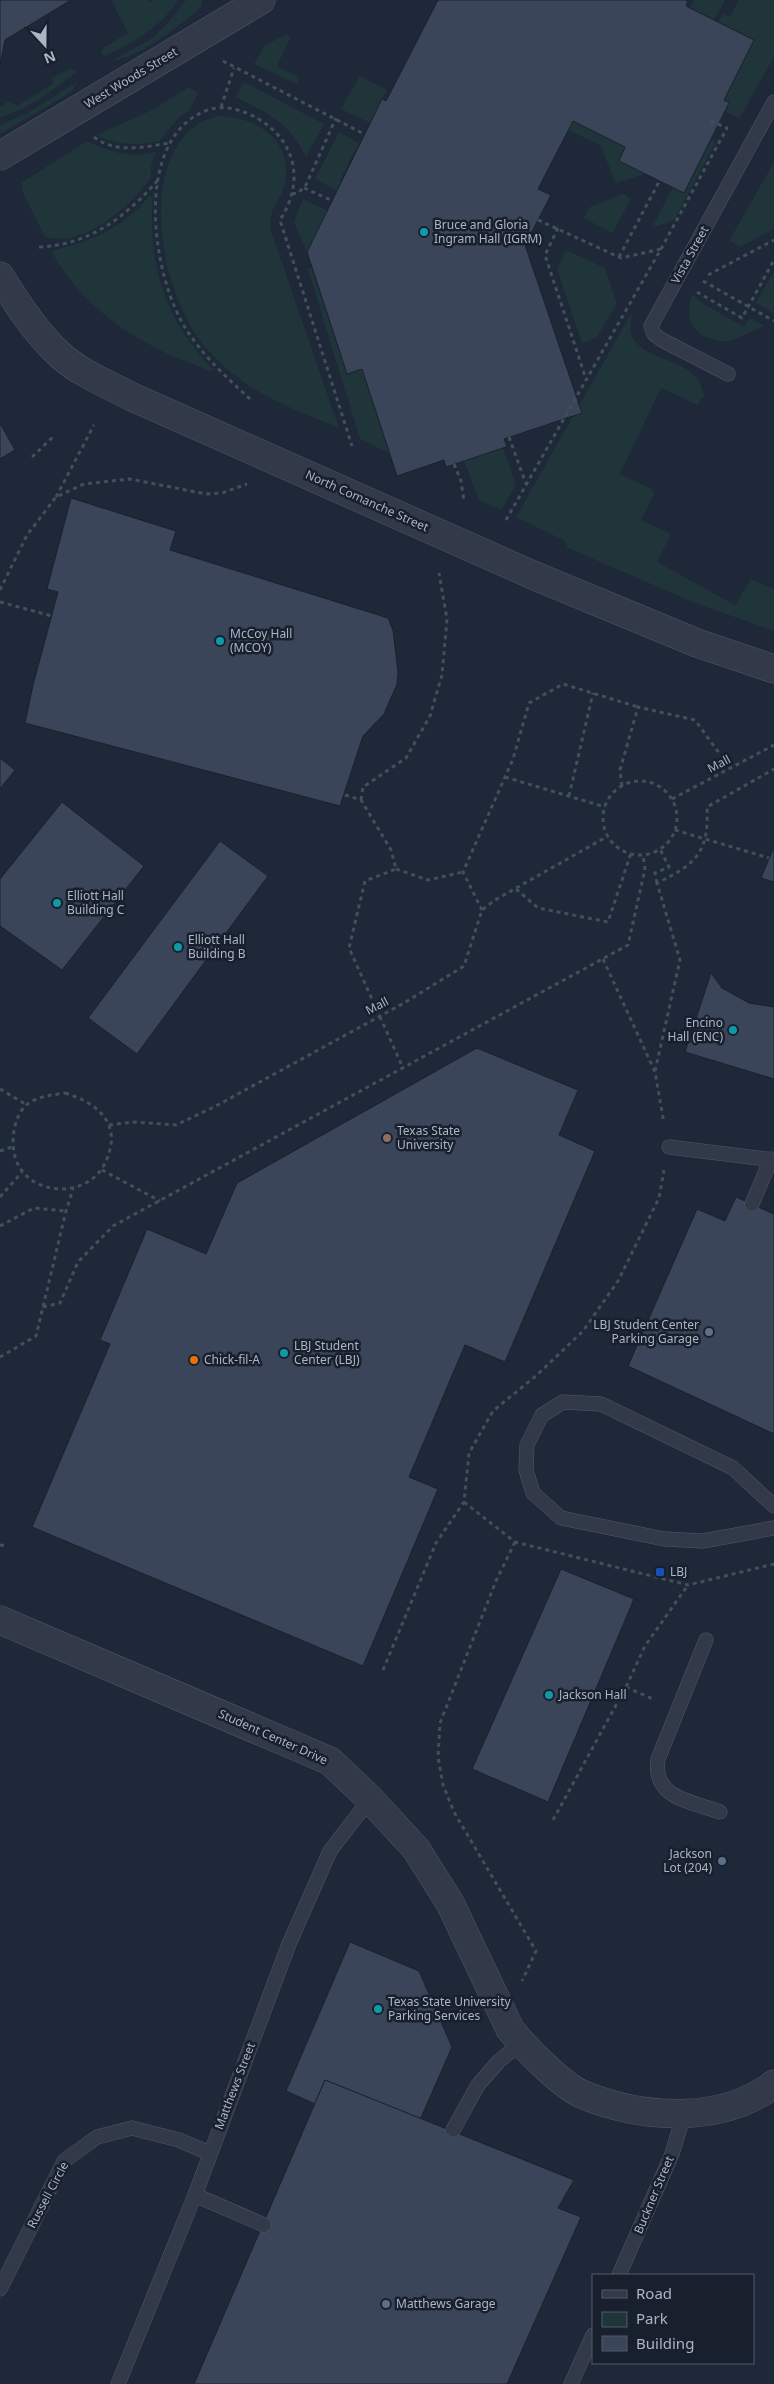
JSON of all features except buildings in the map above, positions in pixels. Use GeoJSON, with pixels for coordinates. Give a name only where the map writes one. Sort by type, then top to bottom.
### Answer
{"type":"FeatureCollection","features":[{"type":"Feature","properties":{"kind":"street","name":"West Woods Street"},"geometry":{"type":"LineString","coordinates":[[0,156],[261,0]]}},
{"type":"Feature","properties":{"kind":"street","name":"North Comanche Street"},"geometry":{"type":"LineString","coordinates":[[0,276],[44,338],[61,356],[74,366],[130,396],[535,576],[697,643],[774,669]]}},
{"type":"Feature","properties":{"kind":"street","name":"Student Center Drive"},"geometry":{"type":"LineString","coordinates":[[0,1620],[330,1762],[370,1799],[416,1849],[450,1904],[510,2029],[521,2043],[546,2067],[582,2095],[627,2108],[684,2114],[731,2107],[774,2084]]}},
{"type":"Feature","properties":{"kind":"lane","name":"Vista Street"},"geometry":{"type":"LineString","coordinates":[[728,374],[662,340],[654,334],[651,326],[774,102]]}},
{"type":"Feature","properties":{"kind":"lane"},"geometry":{"type":"LineString","coordinates":[[669,1147],[772,1160],[752,1204]]}},
{"type":"Feature","properties":{"kind":"lane"},"geometry":{"type":"LineString","coordinates":[[774,1506],[733,1468],[601,1404],[563,1402],[542,1415],[527,1445],[526,1470],[533,1493],[561,1518],[664,1539],[703,1541],[774,1528]]}},
{"type":"Feature","properties":{"kind":"lane"},"geometry":{"type":"LineString","coordinates":[[706,1640],[658,1759],[656,1773],[661,1786],[674,1795],[720,1812]]}},
{"type":"Feature","properties":{"kind":"lane","name":"Matthews Street"},"geometry":{"type":"LineString","coordinates":[[118,2384],[195,2195],[209,2153],[289,1944],[330,1852],[370,1799]]}},
{"type":"Feature","properties":{"kind":"lane"},"geometry":{"type":"LineString","coordinates":[[453,2130],[478,2085],[499,2061],[521,2043]]}},
{"type":"Feature","properties":{"kind":"lane","name":"Buckner Street"},"geometry":{"type":"LineString","coordinates":[[619,2274],[672,2154],[684,2114]]}},
{"type":"Feature","properties":{"kind":"lane","name":"Russell Circle"},"geometry":{"type":"LineString","coordinates":[[0,2289],[64,2160],[97,2137],[132,2128],[178,2140],[209,2153]]}},
{"type":"Feature","properties":{"kind":"lane"},"geometry":{"type":"LineString","coordinates":[[195,2195],[264,2225]]}},
{"type":"Feature","properties":{"kind":"lane"},"geometry":{"type":"LineString","coordinates":[[571,2384],[592,2337]]}},
{"type":"Feature","properties":{"kind":"path"},"geometry":{"type":"LineString","coordinates":[[223,62],[336,118],[364,134]]}},
{"type":"Feature","properties":{"kind":"path"},"geometry":{"type":"LineString","coordinates":[[220,107],[234,68]]}},
{"type":"Feature","properties":{"kind":"path"},"geometry":{"type":"LineString","coordinates":[[250,399],[204,353],[185,328],[171,300],[158,251],[156,214],[159,179],[161,165],[170,143],[174,135],[189,120],[206,111],[220,107],[232,108],[266,122],[277,132],[290,153],[294,171],[294,190],[280,220],[352,446]]}},
{"type":"Feature","properties":{"kind":"path"},"geometry":{"type":"LineString","coordinates":[[292,194],[298,193],[304,188],[336,118]]}},
{"type":"Feature","properties":{"kind":"path"},"geometry":{"type":"LineString","coordinates":[[506,520],[661,249],[727,128],[712,121]]}},
{"type":"Feature","properties":{"kind":"path"},"geometry":{"type":"LineString","coordinates":[[90,134],[96,139],[115,147],[138,148],[170,143]]}},
{"type":"Feature","properties":{"kind":"path"},"geometry":{"type":"LineString","coordinates":[[39,247],[66,244],[97,232],[133,207],[159,179]]}},
{"type":"Feature","properties":{"kind":"path"},"geometry":{"type":"LineString","coordinates":[[619,257],[660,180]]}},
{"type":"Feature","properties":{"kind":"path"},"geometry":{"type":"LineString","coordinates":[[304,188],[333,201]]}},
{"type":"Feature","properties":{"kind":"path"},"geometry":{"type":"LineString","coordinates":[[538,220],[619,257],[661,249]]}},
{"type":"Feature","properties":{"kind":"path"},"geometry":{"type":"LineString","coordinates":[[558,228],[545,255],[586,379]]}},
{"type":"Feature","properties":{"kind":"path"},"geometry":{"type":"LineString","coordinates":[[706,276],[774,240]]}},
{"type":"Feature","properties":{"kind":"path"},"geometry":{"type":"LineString","coordinates":[[696,292],[742,318],[774,260]]}},
{"type":"Feature","properties":{"kind":"path"},"geometry":{"type":"LineString","coordinates":[[703,281],[774,321]]}},
{"type":"Feature","properties":{"kind":"path"},"geometry":{"type":"LineString","coordinates":[[0,590],[27,536],[56,497],[94,425]]}},
{"type":"Feature","properties":{"kind":"path"},"geometry":{"type":"LineString","coordinates":[[32,456],[54,436]]}},
{"type":"Feature","properties":{"kind":"path"},"geometry":{"type":"LineString","coordinates":[[509,437],[526,484]]}},
{"type":"Feature","properties":{"kind":"path"},"geometry":{"type":"LineString","coordinates":[[56,497],[84,484],[130,479],[206,494],[222,493],[247,484],[280,462]]}},
{"type":"Feature","properties":{"kind":"path"},"geometry":{"type":"LineString","coordinates":[[454,464],[461,481],[464,501]]}},
{"type":"Feature","properties":{"kind":"path"},"geometry":{"type":"LineString","coordinates":[[361,800],[364,787],[406,758],[430,716],[442,675],[447,619],[439,573]]}},
{"type":"Feature","properties":{"kind":"path"},"geometry":{"type":"LineString","coordinates":[[0,602],[52,616]]}},
{"type":"Feature","properties":{"kind":"path"},"geometry":{"type":"LineString","coordinates":[[463,872],[506,777],[529,703],[563,684],[638,707],[695,720],[730,768]]}},
{"type":"Feature","properties":{"kind":"path"},"geometry":{"type":"LineString","coordinates":[[569,796],[594,694]]}},
{"type":"Feature","properties":{"kind":"path"},"geometry":{"type":"LineString","coordinates":[[622,786],[620,770],[638,707]]}},
{"type":"Feature","properties":{"kind":"path","name":"Mall"},"geometry":{"type":"LineString","coordinates":[[672,799],[774,745]]}},
{"type":"Feature","properties":{"kind":"path"},"geometry":{"type":"LineString","coordinates":[[657,884],[683,870],[698,857],[705,838],[707,807],[774,769]]}},
{"type":"Feature","properties":{"kind":"path"},"geometry":{"type":"LineString","coordinates":[[506,777],[605,807]]}},
{"type":"Feature","properties":{"kind":"path"},"geometry":{"type":"LineString","coordinates":[[633,782],[655,783],[665,790],[672,799],[677,809],[675,830],[670,839],[660,849],[643,854],[631,853],[622,850],[608,836],[604,826],[605,807],[612,793],[622,786],[633,782]]}},
{"type":"Feature","properties":{"kind":"path"},"geometry":{"type":"LineString","coordinates":[[345,795],[361,800],[391,850],[396,869]]}},
{"type":"Feature","properties":{"kind":"path"},"geometry":{"type":"LineString","coordinates":[[675,830],[769,858]]}},
{"type":"Feature","properties":{"kind":"path"},"geometry":{"type":"LineString","coordinates":[[463,872],[482,910],[608,836]]}},
{"type":"Feature","properties":{"kind":"path"},"geometry":{"type":"LineString","coordinates":[[655,1072],[680,960],[654,873],[669,867],[660,849]]}},
{"type":"Feature","properties":{"kind":"path"},"geometry":{"type":"LineString","coordinates":[[516,889],[538,908],[608,922],[631,853]]}},
{"type":"Feature","properties":{"kind":"path"},"geometry":{"type":"LineString","coordinates":[[43,1307],[60,1303],[78,1262],[113,1226],[628,945],[645,868],[643,854]]}},
{"type":"Feature","properties":{"kind":"path"},"geometry":{"type":"LineString","coordinates":[[403,1068],[349,948],[365,881],[396,869],[428,880],[463,872]]}},
{"type":"Feature","properties":{"kind":"path","name":"Mall"},"geometry":{"type":"LineString","coordinates":[[108,1125],[134,1122],[176,1125],[216,1106],[410,999],[464,966],[482,910]]}},
{"type":"Feature","properties":{"kind":"path"},"geometry":{"type":"LineString","coordinates":[[383,1670],[436,1543],[464,1502],[469,1453],[493,1411],[537,1375],[583,1331],[618,1281],[659,1198],[669,1147],[655,1072],[603,959]]}},
{"type":"Feature","properties":{"kind":"path"},"geometry":{"type":"LineString","coordinates":[[0,1089],[27,1105]]}},
{"type":"Feature","properties":{"kind":"path"},"geometry":{"type":"LineString","coordinates":[[65,1093],[85,1099],[99,1110],[108,1125],[111,1138],[109,1156],[102,1170],[88,1183],[73,1189],[42,1186],[22,1172],[12,1147],[14,1125],[27,1105],[44,1096],[65,1093]]}},
{"type":"Feature","properties":{"kind":"path"},"geometry":{"type":"LineString","coordinates":[[0,1152],[12,1147]]}},
{"type":"Feature","properties":{"kind":"path"},"geometry":{"type":"LineString","coordinates":[[102,1170],[160,1201]]}},
{"type":"Feature","properties":{"kind":"path"},"geometry":{"type":"LineString","coordinates":[[0,1197],[22,1172]]}},
{"type":"Feature","properties":{"kind":"path"},"geometry":{"type":"LineString","coordinates":[[0,1357],[36,1336],[73,1189]]}},
{"type":"Feature","properties":{"kind":"path"},"geometry":{"type":"LineString","coordinates":[[0,1226],[34,1208],[66,1211]]}},
{"type":"Feature","properties":{"kind":"path"},"geometry":{"type":"LineString","coordinates":[[464,1502],[515,1542],[688,1585],[774,1564]]}},
{"type":"Feature","properties":{"kind":"path"},"geometry":{"type":"LineString","coordinates":[[515,1542],[496,1581],[440,1723],[438,1757],[443,1785],[454,1812],[536,1951],[524,1976]]}},
{"type":"Feature","properties":{"kind":"path"},"geometry":{"type":"LineString","coordinates":[[0,1545],[7,1546]]}},
{"type":"Feature","properties":{"kind":"path"},"geometry":{"type":"LineString","coordinates":[[553,1820],[626,1687],[645,1646],[688,1585]]}},
{"type":"Feature","properties":{"kind":"path"},"geometry":{"type":"LineString","coordinates":[[626,1687],[678,1711]]}},
{"type":"Feature","properties":{"kind":"green space"},"geometry":{"type":"Polygon","coordinates":[[[111,0],[147,0],[149,2],[153,0],[178,0],[164,18],[146,33],[105,56],[101,53],[103,48],[128,33],[111,0]]]}},
{"type":"Feature","properties":{"kind":"green space"},"geometry":{"type":"Polygon","coordinates":[[[186,0],[202,0],[201,7],[171,31],[146,47],[122,59],[112,61],[151,39],[168,23],[186,0]]]}},
{"type":"Feature","properties":{"kind":"green space"},"geometry":{"type":"Polygon","coordinates":[[[694,0],[725,0],[714,20],[690,8],[694,0]]]}},
{"type":"Feature","properties":{"kind":"green space"},"geometry":{"type":"Polygon","coordinates":[[[739,0],[774,0],[774,57],[739,119],[725,111],[724,100],[754,40],[718,22],[723,14],[730,17],[739,0]]]}},
{"type":"Feature","properties":{"kind":"green space"},"geometry":{"type":"Polygon","coordinates":[[[288,34],[290,38],[277,66],[300,78],[297,84],[254,64],[265,45],[288,34]]]}},
{"type":"Feature","properties":{"kind":"green space"},"geometry":{"type":"Polygon","coordinates":[[[71,68],[77,72],[50,92],[11,114],[0,117],[0,107],[9,101],[17,106],[53,84],[52,78],[71,68]]]}},
{"type":"Feature","properties":{"kind":"green space"},"geometry":{"type":"Polygon","coordinates":[[[360,76],[387,90],[370,123],[341,109],[360,76]]]}},
{"type":"Feature","properties":{"kind":"green space"},"geometry":{"type":"Polygon","coordinates":[[[77,82],[73,91],[0,134],[0,125],[26,114],[77,82]]]}},
{"type":"Feature","properties":{"kind":"green space"},"geometry":{"type":"Polygon","coordinates":[[[244,82],[324,124],[306,157],[286,128],[268,114],[236,97],[244,82]]]}},
{"type":"Feature","properties":{"kind":"green space"},"geometry":{"type":"Polygon","coordinates":[[[189,87],[198,93],[190,110],[179,117],[160,141],[129,144],[99,137],[99,134],[152,110],[189,87]]]}},
{"type":"Feature","properties":{"kind":"green space"},"geometry":{"type":"Polygon","coordinates":[[[220,116],[235,118],[261,127],[279,145],[284,157],[286,171],[284,187],[271,214],[271,231],[339,428],[268,397],[237,377],[207,349],[192,328],[179,302],[169,272],[163,241],[161,209],[164,179],[173,153],[189,131],[203,121],[220,116]]]}},
{"type":"Feature","properties":{"kind":"green space"},"geometry":{"type":"Polygon","coordinates":[[[573,121],[625,147],[619,161],[645,174],[616,183],[600,145],[568,130],[573,121]]]}},
{"type":"Feature","properties":{"kind":"green space"},"geometry":{"type":"Polygon","coordinates":[[[339,132],[359,143],[340,180],[343,182],[338,191],[315,179],[339,132]]]}},
{"type":"Feature","properties":{"kind":"green space"},"geometry":{"type":"Polygon","coordinates":[[[712,138],[715,144],[674,220],[652,228],[673,187],[684,193],[712,138]]]}},
{"type":"Feature","properties":{"kind":"green space"},"geometry":{"type":"Polygon","coordinates":[[[87,141],[120,153],[146,154],[156,152],[151,165],[151,178],[134,198],[101,225],[64,239],[45,237],[23,193],[21,183],[87,141]]]}},
{"type":"Feature","properties":{"kind":"green space"},"geometry":{"type":"Polygon","coordinates":[[[774,162],[774,229],[740,247],[729,241],[774,162]]]}},
{"type":"Feature","properties":{"kind":"green space"},"geometry":{"type":"Polygon","coordinates":[[[623,194],[631,199],[612,233],[584,218],[590,207],[623,194]]]}},
{"type":"Feature","properties":{"kind":"green space"},"geometry":{"type":"Polygon","coordinates":[[[149,196],[153,197],[153,245],[163,290],[183,332],[213,369],[211,372],[153,347],[103,313],[75,285],[51,251],[79,243],[105,232],[129,217],[149,196]]]}},
{"type":"Feature","properties":{"kind":"green space"},"geometry":{"type":"Polygon","coordinates":[[[303,199],[328,211],[307,252],[294,222],[303,199]]]}},
{"type":"Feature","properties":{"kind":"green space"},"geometry":{"type":"Polygon","coordinates":[[[566,250],[605,268],[617,304],[596,338],[582,343],[557,269],[566,250]]]}},
{"type":"Feature","properties":{"kind":"green space"},"geometry":{"type":"Polygon","coordinates":[[[312,268],[347,374],[362,369],[389,453],[360,439],[308,269],[312,268]]]}},
{"type":"Feature","properties":{"kind":"green space"},"geometry":{"type":"Polygon","coordinates":[[[774,271],[774,311],[773,313],[756,303],[774,271]]]}},
{"type":"Feature","properties":{"kind":"green space"},"geometry":{"type":"Polygon","coordinates":[[[692,294],[702,303],[744,327],[750,318],[765,326],[728,341],[705,336],[694,328],[689,316],[692,294]]]}},
{"type":"Feature","properties":{"kind":"green space"},"geometry":{"type":"Polygon","coordinates":[[[632,312],[631,333],[639,345],[648,352],[692,373],[700,383],[704,396],[697,405],[661,388],[620,474],[652,489],[654,494],[641,520],[671,534],[657,562],[735,605],[751,579],[774,589],[774,631],[693,602],[568,548],[565,541],[516,517],[632,312]]]}},
{"type":"Feature","properties":{"kind":"green space"},"geometry":{"type":"Polygon","coordinates":[[[503,448],[516,485],[501,510],[479,500],[464,461],[503,448]]]}},
{"type":"Feature","properties":{"kind":"place","name":"Bruce and Gloria Ingram Hall (IGRM)"},"geometry":{"type":"Point","coordinates":[424,232]}},
{"type":"Feature","properties":{"kind":"place","name":"McCoy Hall (MCOY)"},"geometry":{"type":"Point","coordinates":[220,641]}},
{"type":"Feature","properties":{"kind":"place","name":"Elliott Hall Building C"},"geometry":{"type":"Point","coordinates":[57,903]}},
{"type":"Feature","properties":{"kind":"place","name":"Elliott Hall Building B"},"geometry":{"type":"Point","coordinates":[178,947]}},
{"type":"Feature","properties":{"kind":"place","name":"Encino Hall (ENC)"},"geometry":{"type":"Point","coordinates":[733,1030]}},
{"type":"Feature","properties":{"kind":"place","name":"Texas State University"},"geometry":{"type":"Point","coordinates":[387,1138]}},
{"type":"Feature","properties":{"kind":"place","name":"LBJ Student Center Parking Garage"},"geometry":{"type":"Point","coordinates":[709,1332]}},
{"type":"Feature","properties":{"kind":"place","name":"LBJ Student Center (LBJ)"},"geometry":{"type":"Point","coordinates":[284,1353]}},
{"type":"Feature","properties":{"kind":"place","name":"Chick-fil-A"},"geometry":{"type":"Point","coordinates":[194,1360]}},
{"type":"Feature","properties":{"kind":"place","name":"LBJ"},"geometry":{"type":"Point","coordinates":[660,1572]}},
{"type":"Feature","properties":{"kind":"place","name":"Jackson Hall"},"geometry":{"type":"Point","coordinates":[549,1695]}},
{"type":"Feature","properties":{"kind":"place","name":"Jackson Lot (204)"},"geometry":{"type":"Point","coordinates":[722,1861]}},
{"type":"Feature","properties":{"kind":"place","name":"Texas State University Parking Services"},"geometry":{"type":"Point","coordinates":[378,2009]}},
{"type":"Feature","properties":{"kind":"place","name":"Matthews Garage"},"geometry":{"type":"Point","coordinates":[386,2304]}}]}
